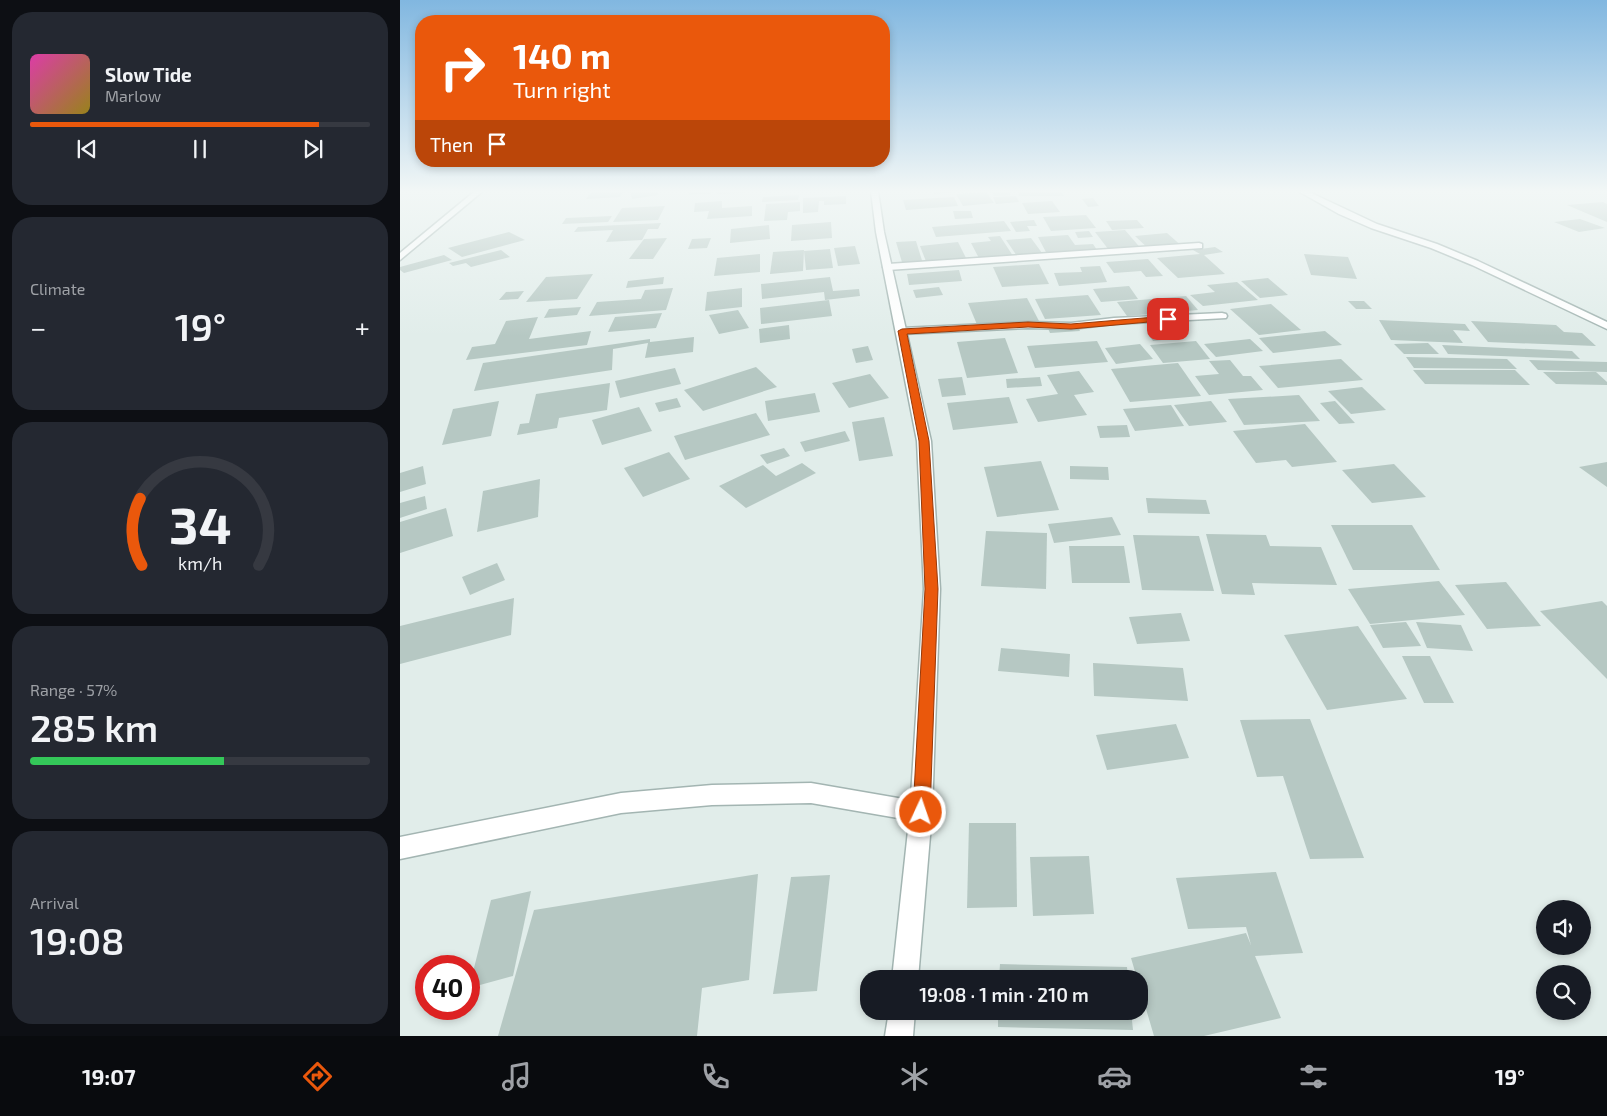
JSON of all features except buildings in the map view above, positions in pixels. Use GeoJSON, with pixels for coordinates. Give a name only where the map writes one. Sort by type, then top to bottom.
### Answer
{"type":"FeatureCollection","features":[{"type":"Feature","properties":{"kind":"street"},"geometry":{"type":"LineString","coordinates":[[400,257],[421,239]]}},
{"type":"Feature","properties":{"kind":"street"},"geometry":{"type":"LineString","coordinates":[[882,239],[924,441],[932,589],[921,812],[906,970]]}},
{"type":"Feature","properties":{"kind":"street"},"geometry":{"type":"LineString","coordinates":[[1414,239],[1475,263],[1607,326]]}},
{"type":"Feature","properties":{"kind":"street"},"geometry":{"type":"LineString","coordinates":[[888,267],[1199,246]]}},
{"type":"Feature","properties":{"kind":"street"},"geometry":{"type":"LineString","coordinates":[[902,331],[1028,325],[1071,326],[1222,316]]}},
{"type":"Feature","properties":{"kind":"street"},"geometry":{"type":"LineString","coordinates":[[400,848],[621,803],[712,796],[810,793],[921,812]]}},
{"type":"Feature","properties":{"kind":"street"},"geometry":{"type":"LineString","coordinates":[[899,1036],[901,1020]]}},
{"type":"Feature","properties":{"kind":"route"},"geometry":{"type":"LineString","coordinates":[[921,812],[932,589],[924,441],[902,331],[1028,325],[1052,327],[1168,319]]}}]}
